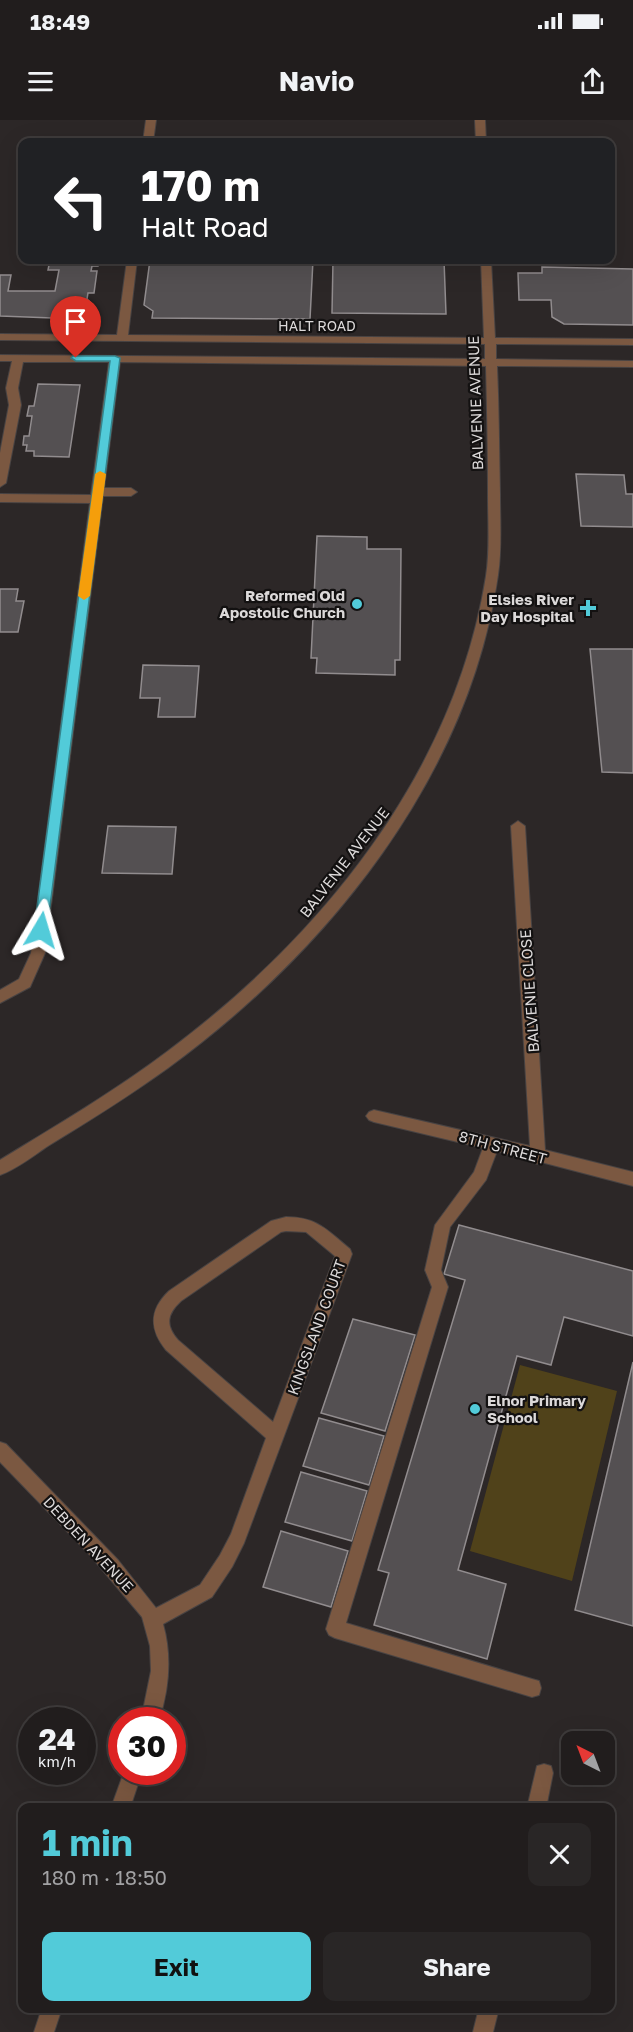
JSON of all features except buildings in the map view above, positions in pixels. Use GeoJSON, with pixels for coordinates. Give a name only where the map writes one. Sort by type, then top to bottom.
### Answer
{"type":"FeatureCollection","features":[{"type":"Feature","properties":{"kind":"street"},"geometry":{"type":"LineString","coordinates":[[149,138],[151,120]]}},
{"type":"Feature","properties":{"kind":"street"},"geometry":{"type":"LineString","coordinates":[[480,120],[481,138]]}},
{"type":"Feature","properties":{"kind":"street"},"geometry":{"type":"LineString","coordinates":[[122,338],[131,264]]}},
{"type":"Feature","properties":{"kind":"street","name":"BALVENIE AVENUE"},"geometry":{"type":"LineString","coordinates":[[0,1168],[136,1082],[195,1038],[255,987],[295,948],[334,903],[390,834],[417,792],[448,733],[476,654],[493,567],[494,468],[486,264]]}},
{"type":"Feature","properties":{"kind":"street","name":"HALT ROAD"},"geometry":{"type":"LineString","coordinates":[[0,337],[633,342]]}},
{"type":"Feature","properties":{"kind":"street"},"geometry":{"type":"LineString","coordinates":[[0,358],[633,364]]}},
{"type":"Feature","properties":{"kind":"street"},"geometry":{"type":"LineString","coordinates":[[0,483],[15,405],[12,388],[18,358]]}},
{"type":"Feature","properties":{"kind":"street"},"geometry":{"type":"LineString","coordinates":[[0,998],[25,982],[38,953],[115,358]]}},
{"type":"Feature","properties":{"kind":"street"},"geometry":{"type":"LineString","coordinates":[[0,498],[131,492]]}},
{"type":"Feature","properties":{"kind":"street","name":"BALVENIE CLOSE"},"geometry":{"type":"LineString","coordinates":[[518,826],[538,1157]]}},
{"type":"Feature","properties":{"kind":"street","name":"8TH STREET"},"geometry":{"type":"LineString","coordinates":[[374,1116],[633,1179]]}},
{"type":"Feature","properties":{"kind":"street"},"geometry":{"type":"LineString","coordinates":[[492,1144],[480,1174],[443,1225],[433,1270],[440,1287],[335,1629],[532,1688]]}},
{"type":"Feature","properties":{"kind":"street","name":"KINGSLAND COURT"},"geometry":{"type":"LineString","coordinates":[[152,1620],[206,1592],[238,1538],[344,1254],[312,1227],[304,1224],[277,1226],[167,1303],[159,1322],[163,1335],[172,1345],[276,1436]]}},
{"type":"Feature","properties":{"kind":"street","name":"DEBDEN AVENUE"},"geometry":{"type":"LineString","coordinates":[[0,1450],[112,1565],[137,1596],[152,1620],[159,1650],[160,1677],[153,1707]]}},
{"type":"Feature","properties":{"kind":"street"},"geometry":{"type":"LineString","coordinates":[[537,1803],[544,1773]]}},
{"type":"Feature","properties":{"kind":"street"},"geometry":{"type":"LineString","coordinates":[[122,1803],[128,1785]]}},
{"type":"Feature","properties":{"kind":"street"},"geometry":{"type":"LineString","coordinates":[[44,2032],[50,2013]]}},
{"type":"Feature","properties":{"kind":"street"},"geometry":{"type":"LineString","coordinates":[[483,2032],[488,2013]]}},
{"type":"Feature","properties":{"kind":"shaded area"},"geometry":{"type":"Polygon","coordinates":[[[520,1365],[617,1391],[572,1581],[470,1551],[520,1365]]]}},
{"type":"Feature","properties":{"kind":"slow traffic"},"geometry":{"type":"LineString","coordinates":[[84,596],[100,474]]}},
{"type":"Feature","properties":{"kind":"place","name":"Reformed Old Apostolic Church"},"geometry":{"type":"Point","coordinates":[357,604]}},
{"type":"Feature","properties":{"kind":"place","name":"Elsies River Day Hospital"},"geometry":{"type":"Point","coordinates":[588,608]}},
{"type":"Feature","properties":{"kind":"place","name":"Elnor Primary School"},"geometry":{"type":"Point","coordinates":[475,1409]}},
{"type":"Feature","properties":{"kind":"route"},"geometry":{"type":"LineString","coordinates":[[41,930],[115,358],[76,358]]}}]}
